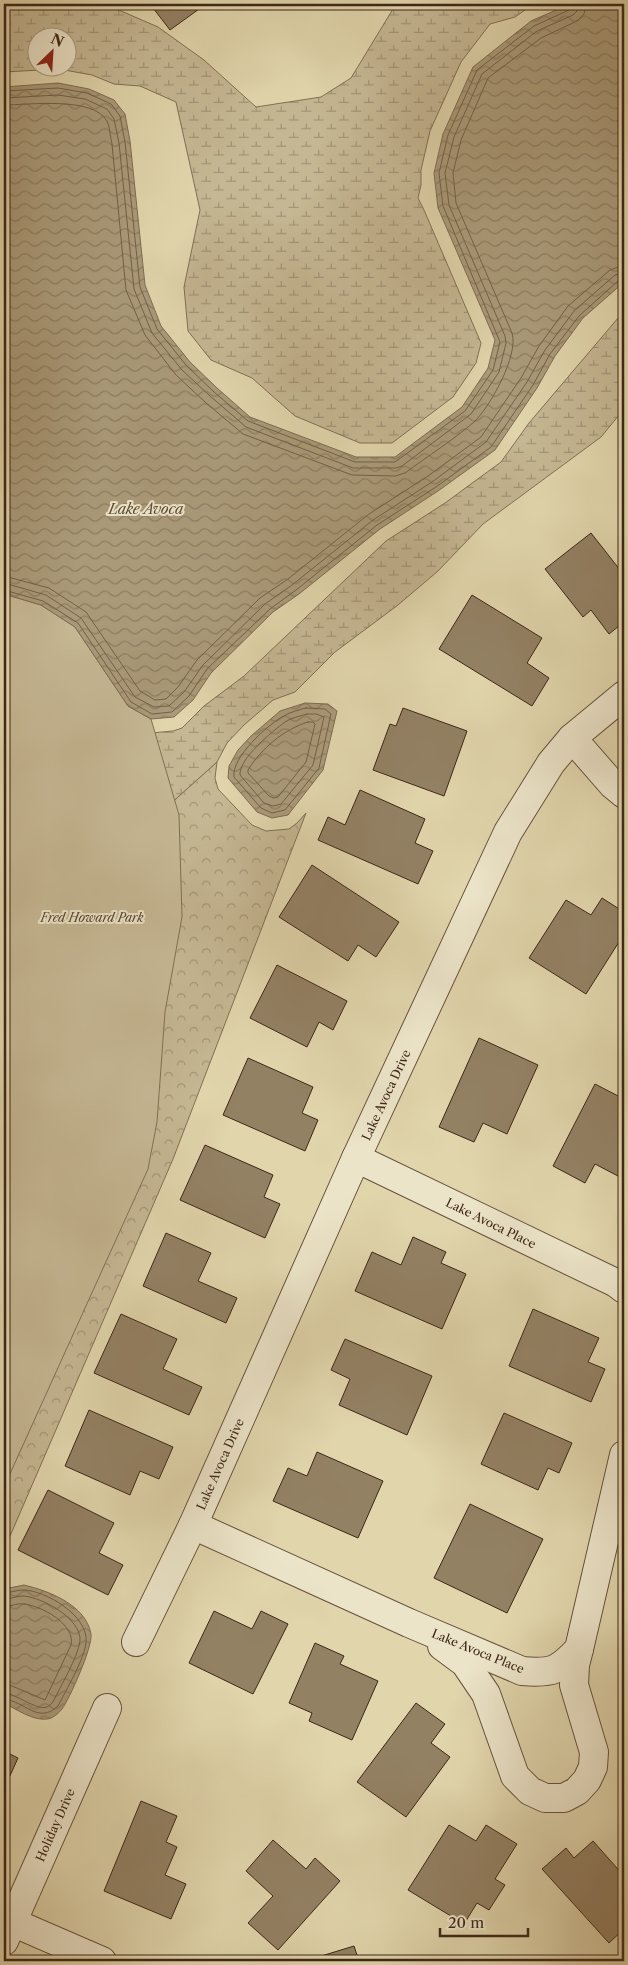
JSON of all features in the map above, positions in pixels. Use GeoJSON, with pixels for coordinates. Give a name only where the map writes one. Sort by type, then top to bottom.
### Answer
{"type":"FeatureCollection","features":[{"type":"Feature","properties":{"kind":"street","name":"Lake Avoca Drive"},"geometry":{"type":"LineString","coordinates":[[193,1525],[356,1158],[508,832],[551,762],[572,738],[624,695]]}},
{"type":"Feature","properties":{"kind":"street"},"geometry":{"type":"LineString","coordinates":[[572,738],[613,785],[624,794]]}},
{"type":"Feature","properties":{"kind":"street","name":"Lake Avoca Place"},"geometry":{"type":"LineString","coordinates":[[356,1158],[616,1283],[624,1289]]}},
{"type":"Feature","properties":{"kind":"street"},"geometry":{"type":"LineString","coordinates":[[409,1623],[465,1663],[475,1675],[486,1694],[515,1776],[530,1791],[545,1798],[564,1798],[577,1792],[587,1780],[593,1767],[594,1752],[574,1685],[575,1666],[624,1455]]}},
{"type":"Feature","properties":{"kind":"street"},"geometry":{"type":"LineString","coordinates":[[136,1642],[193,1525]]}},
{"type":"Feature","properties":{"kind":"street","name":"Lake Avoca Place"},"geometry":{"type":"LineString","coordinates":[[193,1525],[409,1623],[522,1671],[537,1673],[558,1669],[579,1649]]}},
{"type":"Feature","properties":{"kind":"street","name":"Holiday Drive"},"geometry":{"type":"LineString","coordinates":[[8,1932],[107,1708]]}},
{"type":"Feature","properties":{"kind":"street"},"geometry":{"type":"LineString","coordinates":[[8,1932],[102,1961]]}},
{"type":"Feature","properties":{"kind":"green space"},"geometry":{"type":"Polygon","coordinates":[[[4,4],[105,4],[158,27],[204,60],[256,107],[321,97],[351,78],[396,4],[538,4],[515,17],[490,24],[461,62],[430,131],[421,170],[421,185],[418,198],[481,343],[476,363],[453,397],[392,443],[360,443],[295,416],[252,378],[211,360],[188,331],[184,287],[200,210],[176,102],[140,86],[114,84],[92,75],[78,72],[78,28],[28,28],[28,71],[4,72],[4,4]]]}},
{"type":"Feature","properties":{"kind":"green space"},"geometry":{"type":"Polygon","coordinates":[[[624,311],[624,409],[601,437],[483,524],[438,571],[398,605],[335,652],[295,692],[273,700],[244,725],[227,743],[217,762],[169,805],[151,733],[173,731],[182,728],[204,706],[244,676],[386,541],[445,503],[501,462],[529,423],[624,311]]]}},
{"type":"Feature","properties":{"kind":"green space","name":"Fred Howard Park"},"geometry":{"type":"Polygon","coordinates":[[[4,594],[41,605],[75,627],[128,706],[151,719],[179,815],[182,917],[165,1012],[157,1122],[148,1169],[4,1487],[4,594]]]}},
{"type":"Feature","properties":{"kind":"green space"},"geometry":{"type":"Polygon","coordinates":[[[217,762],[215,778],[218,789],[252,825],[266,831],[289,829],[306,813],[173,1159],[4,1550],[4,1239],[169,805],[217,762]]]}},
{"type":"Feature","properties":{"kind":"water","name":"Lake Avoca"},"geometry":{"type":"Polygon","coordinates":[[[570,4],[624,4],[624,282],[583,318],[555,356],[537,388],[495,450],[438,491],[380,529],[299,594],[273,612],[211,673],[193,700],[174,717],[151,719],[128,706],[75,627],[41,605],[4,594],[4,87],[58,83],[89,89],[114,100],[125,114],[130,141],[145,285],[161,326],[190,362],[217,388],[250,417],[356,457],[395,457],[462,407],[488,368],[495,340],[438,208],[434,173],[443,134],[473,67],[531,21],[570,4]]]}},
{"type":"Feature","properties":{"kind":"water"},"geometry":{"type":"Polygon","coordinates":[[[305,703],[328,704],[337,711],[323,770],[288,815],[272,818],[257,812],[228,778],[229,766],[238,750],[280,711],[305,703]]]}},
{"type":"Feature","properties":{"kind":"water"},"geometry":{"type":"Polygon","coordinates":[[[24,1585],[55,1595],[74,1607],[88,1624],[91,1634],[85,1660],[66,1703],[61,1711],[49,1719],[30,1716],[4,1703],[4,1589],[24,1585]]]}},
{"type":"Feature","properties":{"kind":"building"},"geometry":{"type":"Polygon","coordinates":[[[150,4],[206,4],[170,30],[150,4]]]}},
{"type":"Feature","properties":{"kind":"building"},"geometry":{"type":"Polygon","coordinates":[[[591,533],[624,575],[624,622],[609,634],[591,610],[583,617],[545,569],[591,533]]]}},
{"type":"Feature","properties":{"kind":"building"},"geometry":{"type":"Polygon","coordinates":[[[472,595],[542,638],[527,663],[549,678],[532,706],[439,649],[472,595]]]}},
{"type":"Feature","properties":{"kind":"building"},"geometry":{"type":"Polygon","coordinates":[[[403,708],[467,731],[444,796],[373,770],[390,724],[396,726],[403,708]]]}},
{"type":"Feature","properties":{"kind":"building"},"geometry":{"type":"Polygon","coordinates":[[[360,790],[425,819],[415,843],[433,851],[418,884],[318,840],[328,817],[345,825],[360,790]]]}},
{"type":"Feature","properties":{"kind":"building"},"geometry":{"type":"Polygon","coordinates":[[[312,865],[399,922],[376,957],[358,945],[348,961],[279,917],[312,865]]]}},
{"type":"Feature","properties":{"kind":"building"},"geometry":{"type":"Polygon","coordinates":[[[602,898],[624,912],[624,934],[586,994],[529,958],[566,900],[591,915],[602,898]]]}},
{"type":"Feature","properties":{"kind":"building"},"geometry":{"type":"Polygon","coordinates":[[[277,965],[347,1001],[333,1030],[319,1022],[307,1047],[250,1018],[277,965]]]}},
{"type":"Feature","properties":{"kind":"building"},"geometry":{"type":"Polygon","coordinates":[[[479,1038],[538,1065],[507,1134],[483,1123],[474,1142],[439,1127],[479,1038]]]}},
{"type":"Feature","properties":{"kind":"building"},"geometry":{"type":"Polygon","coordinates":[[[248,1058],[313,1087],[302,1113],[318,1120],[305,1151],[223,1115],[248,1058]]]}},
{"type":"Feature","properties":{"kind":"building"},"geometry":{"type":"Polygon","coordinates":[[[595,1084],[624,1099],[624,1163],[618,1176],[595,1164],[585,1183],[553,1166],[595,1084]]]}},
{"type":"Feature","properties":{"kind":"building"},"geometry":{"type":"Polygon","coordinates":[[[205,1145],[273,1175],[264,1197],[280,1204],[265,1238],[180,1200],[205,1145]]]}},
{"type":"Feature","properties":{"kind":"building"},"geometry":{"type":"Polygon","coordinates":[[[166,1233],[211,1253],[198,1281],[237,1298],[226,1323],[143,1286],[166,1233]]]}},
{"type":"Feature","properties":{"kind":"building"},"geometry":{"type":"Polygon","coordinates":[[[413,1237],[446,1252],[441,1263],[466,1274],[442,1329],[355,1291],[372,1252],[401,1265],[413,1237]]]}},
{"type":"Feature","properties":{"kind":"building"},"geometry":{"type":"Polygon","coordinates":[[[533,1309],[599,1338],[588,1362],[605,1369],[591,1402],[509,1366],[533,1309]]]}},
{"type":"Feature","properties":{"kind":"building"},"geometry":{"type":"Polygon","coordinates":[[[121,1314],[177,1339],[163,1369],[202,1387],[189,1415],[94,1373],[121,1314]]]}},
{"type":"Feature","properties":{"kind":"building"},"geometry":{"type":"Polygon","coordinates":[[[345,1339],[432,1376],[407,1435],[339,1405],[350,1379],[331,1370],[345,1339]]]}},
{"type":"Feature","properties":{"kind":"building"},"geometry":{"type":"Polygon","coordinates":[[[89,1410],[173,1447],[159,1479],[140,1471],[130,1495],[65,1466],[89,1410]]]}},
{"type":"Feature","properties":{"kind":"building"},"geometry":{"type":"Polygon","coordinates":[[[504,1413],[572,1443],[559,1473],[548,1468],[538,1490],[481,1464],[504,1413]]]}},
{"type":"Feature","properties":{"kind":"building"},"geometry":{"type":"Polygon","coordinates":[[[317,1452],[383,1481],[358,1538],[273,1501],[288,1468],[307,1476],[317,1452]]]}},
{"type":"Feature","properties":{"kind":"building"},"geometry":{"type":"Polygon","coordinates":[[[48,1490],[114,1523],[99,1553],[123,1565],[108,1595],[18,1550],[48,1490]]]}},
{"type":"Feature","properties":{"kind":"building"},"geometry":{"type":"Polygon","coordinates":[[[470,1504],[543,1539],[507,1613],[434,1578],[470,1504]]]}},
{"type":"Feature","properties":{"kind":"building"},"geometry":{"type":"Polygon","coordinates":[[[214,1611],[252,1629],[261,1611],[288,1624],[253,1694],[189,1663],[214,1611]]]}},
{"type":"Feature","properties":{"kind":"building"},"geometry":{"type":"Polygon","coordinates":[[[315,1643],[344,1656],[340,1664],[378,1681],[352,1740],[309,1721],[312,1713],[289,1703],[315,1643]]]}},
{"type":"Feature","properties":{"kind":"building"},"geometry":{"type":"Polygon","coordinates":[[[416,1703],[445,1724],[431,1743],[450,1757],[406,1817],[357,1782],[416,1703]]]}},
{"type":"Feature","properties":{"kind":"building"},"geometry":{"type":"Polygon","coordinates":[[[4,1751],[18,1758],[4,1789],[4,1751]]]}},
{"type":"Feature","properties":{"kind":"building"},"geometry":{"type":"Polygon","coordinates":[[[141,1801],[177,1816],[166,1842],[177,1847],[165,1875],[186,1884],[171,1919],[104,1891],[141,1801]]]}},
{"type":"Feature","properties":{"kind":"building"},"geometry":{"type":"Polygon","coordinates":[[[449,1825],[476,1841],[486,1825],[517,1844],[495,1879],[505,1885],[489,1910],[477,1903],[464,1924],[408,1890],[449,1825]]]}},
{"type":"Feature","properties":{"kind":"building"},"geometry":{"type":"Polygon","coordinates":[[[273,1840],[306,1869],[315,1858],[340,1881],[278,1950],[248,1923],[273,1896],[246,1871],[273,1840]]]}},
{"type":"Feature","properties":{"kind":"building"},"geometry":{"type":"Polygon","coordinates":[[[593,1841],[624,1876],[624,1929],[609,1943],[542,1869],[566,1848],[574,1858],[593,1841]]]}},
{"type":"Feature","properties":{"kind":"building"},"geometry":{"type":"Polygon","coordinates":[[[354,1946],[359,1961],[305,1961],[354,1946]]]}}]}
